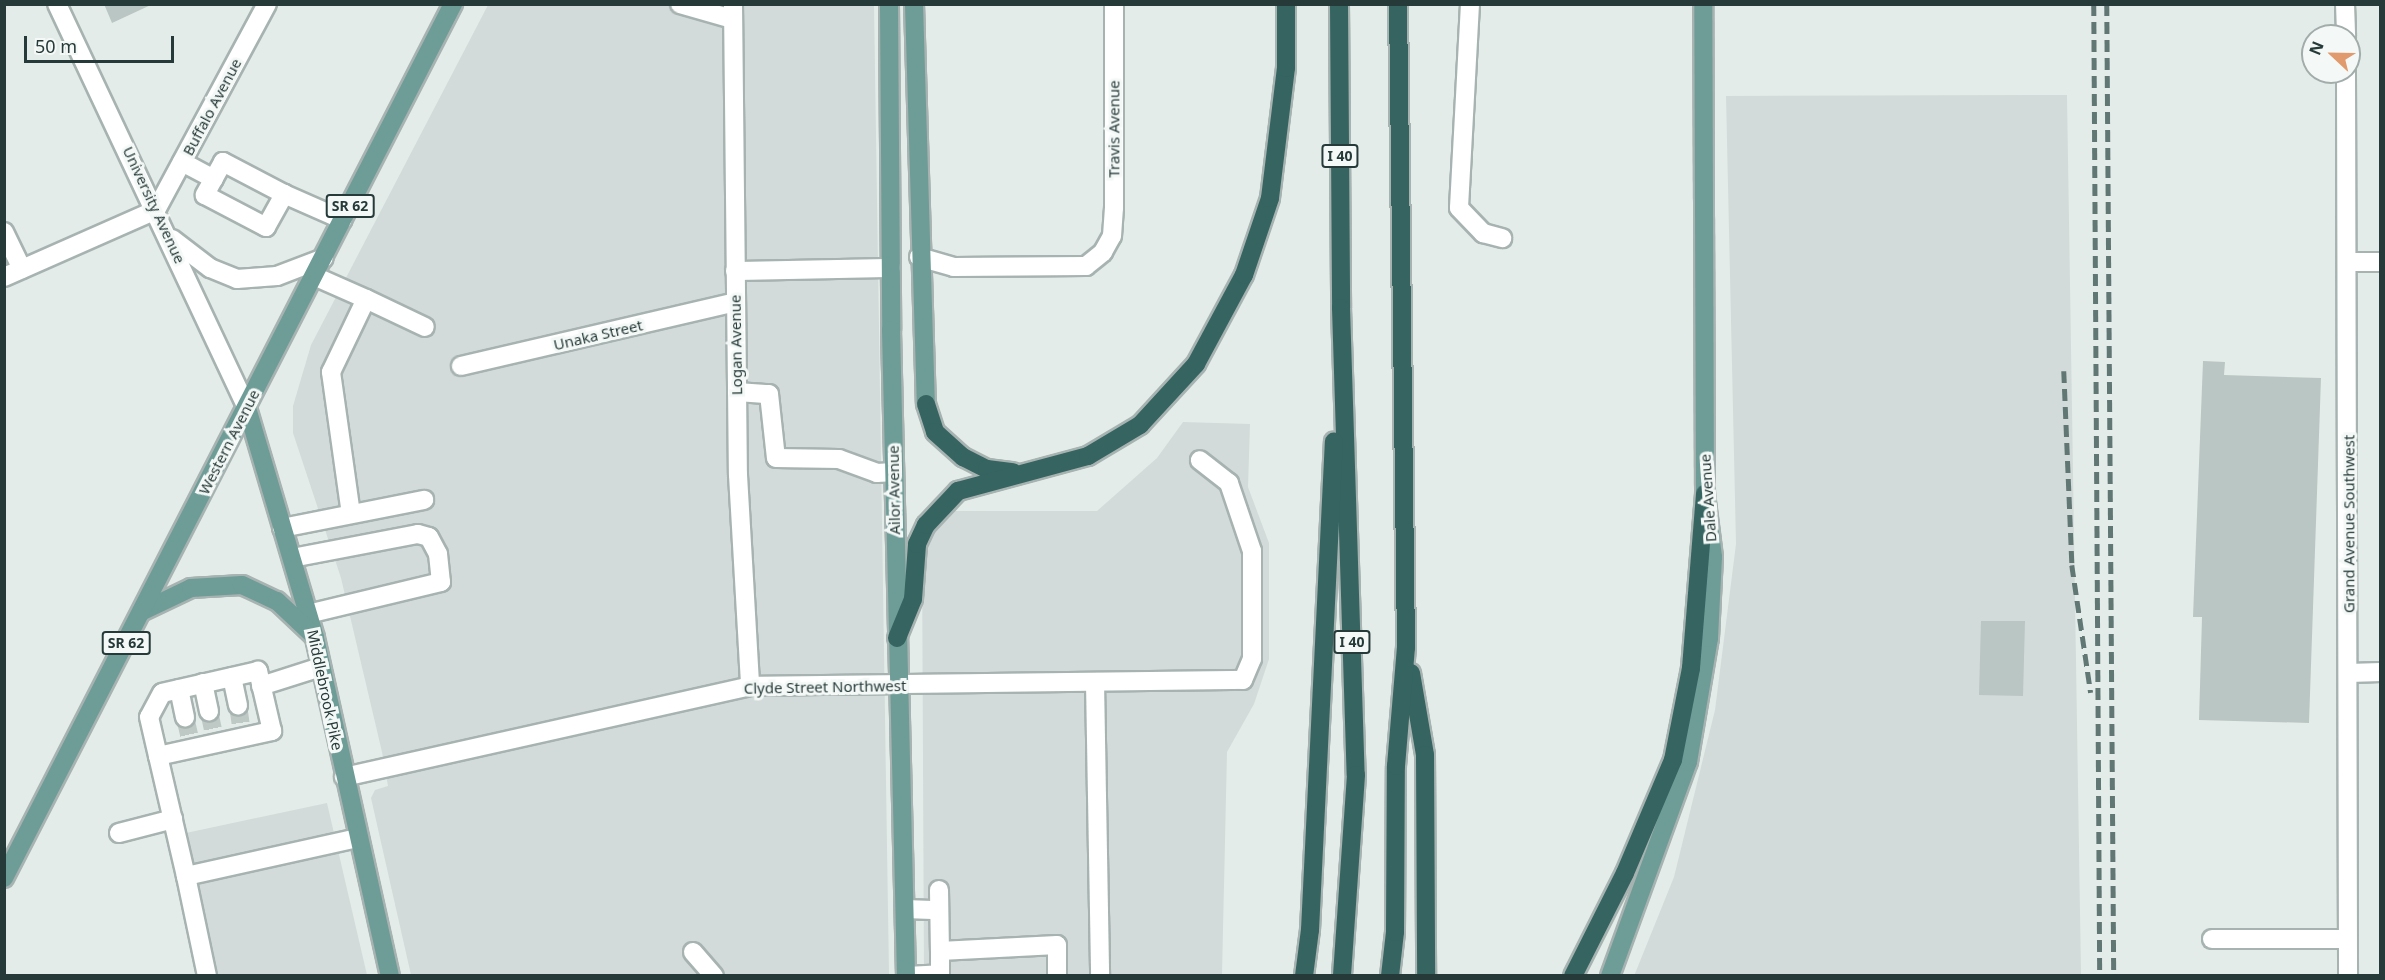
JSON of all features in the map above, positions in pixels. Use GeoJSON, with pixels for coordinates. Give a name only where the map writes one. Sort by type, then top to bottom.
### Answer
{"type":"FeatureCollection","features":[{"type":"Feature","properties":{"kind":"highway"},"geometry":{"type":"LineString","coordinates":[[897,638],[913,599],[917,544],[926,525],[958,491],[1088,456],[1140,424],[1196,364],[1244,275],[1270,198],[1286,68],[1286,4]]}},
{"type":"Feature","properties":{"kind":"highway","name":"I 40"},"geometry":{"type":"LineString","coordinates":[[1339,4],[1341,308],[1356,776],[1342,975]]}},
{"type":"Feature","properties":{"kind":"highway"},"geometry":{"type":"LineString","coordinates":[[1390,975],[1395,932],[1396,766],[1406,648],[1398,4]]}},
{"type":"Feature","properties":{"kind":"highway"},"geometry":{"type":"LineString","coordinates":[[1304,975],[1310,930],[1341,308]]}},
{"type":"Feature","properties":{"kind":"highway"},"geometry":{"type":"LineString","coordinates":[[926,404],[935,432],[963,457],[987,469],[1027,473]]}},
{"type":"Feature","properties":{"kind":"highway"},"geometry":{"type":"LineString","coordinates":[[1573,975],[1625,873],[1672,760],[1691,668],[1705,494]]}},
{"type":"Feature","properties":{"kind":"highway"},"geometry":{"type":"LineString","coordinates":[[1406,648],[1425,756],[1426,975]]}},
{"type":"Feature","properties":{"kind":"main road","name":"Western Avenue"},"geometry":{"type":"LineString","coordinates":[[4,878],[453,4]]}},
{"type":"Feature","properties":{"kind":"main road","name":"Ailor Avenue"},"geometry":{"type":"LineString","coordinates":[[889,4],[897,638],[907,975]]}},
{"type":"Feature","properties":{"kind":"main road"},"geometry":{"type":"LineString","coordinates":[[914,4],[919,257],[926,404]]}},
{"type":"Feature","properties":{"kind":"main road","name":"Dale Avenue"},"geometry":{"type":"LineString","coordinates":[[1610,975],[1664,835],[1688,762],[1700,705],[1713,557],[1705,494],[1703,4]]}},
{"type":"Feature","properties":{"kind":"main road","name":"Middlebrook Pike"},"geometry":{"type":"LineString","coordinates":[[247,408],[315,638],[344,777],[390,975]]}},
{"type":"Feature","properties":{"kind":"main road"},"geometry":{"type":"LineString","coordinates":[[142,612],[191,588],[242,585],[277,601],[315,638]]}},
{"type":"Feature","properties":{"kind":"street","name":"University Avenue"},"geometry":{"type":"LineString","coordinates":[[57,4],[156,210],[247,408]]}},
{"type":"Feature","properties":{"kind":"street","name":"Buffalo Avenue"},"geometry":{"type":"LineString","coordinates":[[156,210],[267,4]]}},
{"type":"Feature","properties":{"kind":"street"},"geometry":{"type":"LineString","coordinates":[[680,4],[733,12]]}},
{"type":"Feature","properties":{"kind":"street","name":"Travis Avenue"},"geometry":{"type":"LineString","coordinates":[[919,257],[954,267],[1086,266],[1103,252],[1112,236],[1114,208],[1114,4]]}},
{"type":"Feature","properties":{"kind":"street"},"geometry":{"type":"LineString","coordinates":[[1470,4],[1459,207],[1483,233],[1502,238]]}},
{"type":"Feature","properties":{"kind":"street"},"geometry":{"type":"LineString","coordinates":[[2345,4],[2346,24]]}},
{"type":"Feature","properties":{"kind":"street","name":"Logan Avenue"},"geometry":{"type":"LineString","coordinates":[[733,12],[737,392],[742,583],[750,686]]}},
{"type":"Feature","properties":{"kind":"street","name":"Grand Avenue Southwest"},"geometry":{"type":"LineString","coordinates":[[2346,84],[2350,673],[2346,939],[2348,975]]}},
{"type":"Feature","properties":{"kind":"street"},"geometry":{"type":"LineString","coordinates":[[182,162],[214,178]]}},
{"type":"Feature","properties":{"kind":"street"},"geometry":{"type":"LineString","coordinates":[[284,194],[267,228],[206,195],[223,162],[284,194],[343,220]]}},
{"type":"Feature","properties":{"kind":"street"},"geometry":{"type":"LineString","coordinates":[[4,277],[156,210]]}},
{"type":"Feature","properties":{"kind":"street"},"geometry":{"type":"LineString","coordinates":[[4,232],[22,269]]}},
{"type":"Feature","properties":{"kind":"street"},"geometry":{"type":"LineString","coordinates":[[168,236],[210,268],[237,279],[277,276],[324,258]]}},
{"type":"Feature","properties":{"kind":"street"},"geometry":{"type":"LineString","coordinates":[[2348,262],[2380,262]]}},
{"type":"Feature","properties":{"kind":"street"},"geometry":{"type":"LineString","coordinates":[[735,271],[891,268]]}},
{"type":"Feature","properties":{"kind":"street"},"geometry":{"type":"LineString","coordinates":[[314,276],[424,327]]}},
{"type":"Feature","properties":{"kind":"street"},"geometry":{"type":"LineString","coordinates":[[351,514],[331,372],[366,299]]}},
{"type":"Feature","properties":{"kind":"street","name":"Unaka Street"},"geometry":{"type":"LineString","coordinates":[[461,366],[735,302]]}},
{"type":"Feature","properties":{"kind":"street"},"geometry":{"type":"LineString","coordinates":[[737,392],[769,394],[776,458],[839,459],[877,473],[894,472]]}},
{"type":"Feature","properties":{"kind":"street","name":"Clyde Street Northwest"},"geometry":{"type":"LineString","coordinates":[[344,777],[750,686],[1243,680],[1252,659],[1252,551],[1229,483],[1200,460]]}},
{"type":"Feature","properties":{"kind":"street"},"geometry":{"type":"LineString","coordinates":[[282,528],[424,500]]}},
{"type":"Feature","properties":{"kind":"street"},"geometry":{"type":"LineString","coordinates":[[292,558],[418,534],[429,537],[438,554],[441,582],[308,614]]}},
{"type":"Feature","properties":{"kind":"street"},"geometry":{"type":"LineString","coordinates":[[261,686],[321,667]]}},
{"type":"Feature","properties":{"kind":"street"},"geometry":{"type":"LineString","coordinates":[[158,756],[216,738],[243,732],[272,730],[258,671],[162,693],[149,717],[207,975]]}},
{"type":"Feature","properties":{"kind":"street"},"geometry":{"type":"LineString","coordinates":[[2350,673],[2380,672]]}},
{"type":"Feature","properties":{"kind":"street"},"geometry":{"type":"LineString","coordinates":[[232,677],[238,705]]}},
{"type":"Feature","properties":{"kind":"street"},"geometry":{"type":"LineString","coordinates":[[1095,682],[1100,975]]}},
{"type":"Feature","properties":{"kind":"street"},"geometry":{"type":"LineString","coordinates":[[203,683],[209,711]]}},
{"type":"Feature","properties":{"kind":"street"},"geometry":{"type":"LineString","coordinates":[[179,689],[185,717]]}},
{"type":"Feature","properties":{"kind":"street"},"geometry":{"type":"LineString","coordinates":[[119,833],[173,819]]}},
{"type":"Feature","properties":{"kind":"street"},"geometry":{"type":"LineString","coordinates":[[186,876],[358,838]]}},
{"type":"Feature","properties":{"kind":"street"},"geometry":{"type":"LineString","coordinates":[[907,975],[940,975],[939,890]]}},
{"type":"Feature","properties":{"kind":"street"},"geometry":{"type":"LineString","coordinates":[[905,909],[939,910]]}},
{"type":"Feature","properties":{"kind":"street"},"geometry":{"type":"LineString","coordinates":[[2212,939],[2346,939]]}},
{"type":"Feature","properties":{"kind":"street"},"geometry":{"type":"LineString","coordinates":[[940,951],[1058,945],[1057,975]]}},
{"type":"Feature","properties":{"kind":"street"},"geometry":{"type":"LineString","coordinates":[[693,952],[714,975]]}},
{"type":"Feature","properties":{"kind":"shaded area"},"geometry":{"type":"Polygon","coordinates":[[[488,5],[874,5],[889,975],[411,975],[371,798],[375,790],[388,786],[382,752],[341,578],[293,433],[293,406],[311,345],[488,5]]]}},
{"type":"Feature","properties":{"kind":"shaded area"},"geometry":{"type":"Polygon","coordinates":[[[2067,95],[2081,975],[1634,976],[1674,877],[1715,710],[1736,544],[1726,96],[2067,95]]]}},
{"type":"Feature","properties":{"kind":"shaded area"},"geometry":{"type":"Polygon","coordinates":[[[1183,422],[1250,424],[1248,487],[1269,543],[1269,659],[1254,704],[1227,752],[1222,975],[924,975],[922,552],[935,527],[952,511],[1097,511],[1157,458],[1183,422]]]}},
{"type":"Feature","properties":{"kind":"shaded area"},"geometry":{"type":"Polygon","coordinates":[[[327,803],[367,975],[217,975],[186,833],[327,803]]]}},
{"type":"Feature","properties":{"kind":"building"},"geometry":{"type":"Polygon","coordinates":[[[104,4],[153,4],[112,23],[104,4]]]}},
{"type":"Feature","properties":{"kind":"building"},"geometry":{"type":"Polygon","coordinates":[[[2203,361],[2225,362],[2224,375],[2321,378],[2309,723],[2199,720],[2202,617],[2193,617],[2203,361]]]}},
{"type":"Feature","properties":{"kind":"building"},"geometry":{"type":"Polygon","coordinates":[[[1981,621],[2025,621],[2023,696],[1979,695],[1981,621]]]}},
{"type":"Feature","properties":{"kind":"tunnel"},"geometry":{"type":"LineString","coordinates":[[238,705],[241,727]]}},
{"type":"Feature","properties":{"kind":"tunnel"},"geometry":{"type":"LineString","coordinates":[[209,711],[214,734]]}},
{"type":"Feature","properties":{"kind":"tunnel"},"geometry":{"type":"LineString","coordinates":[[185,717],[190,739]]}},
{"type":"Feature","properties":{"kind":"railway"},"geometry":{"type":"LineString","coordinates":[[2094,4],[2100,976]]}},
{"type":"Feature","properties":{"kind":"railway"},"geometry":{"type":"LineString","coordinates":[[2107,4],[2114,976]]}},
{"type":"Feature","properties":{"kind":"railway"},"geometry":{"type":"LineString","coordinates":[[2064,371],[2072,565],[2091,693]]}}]}
